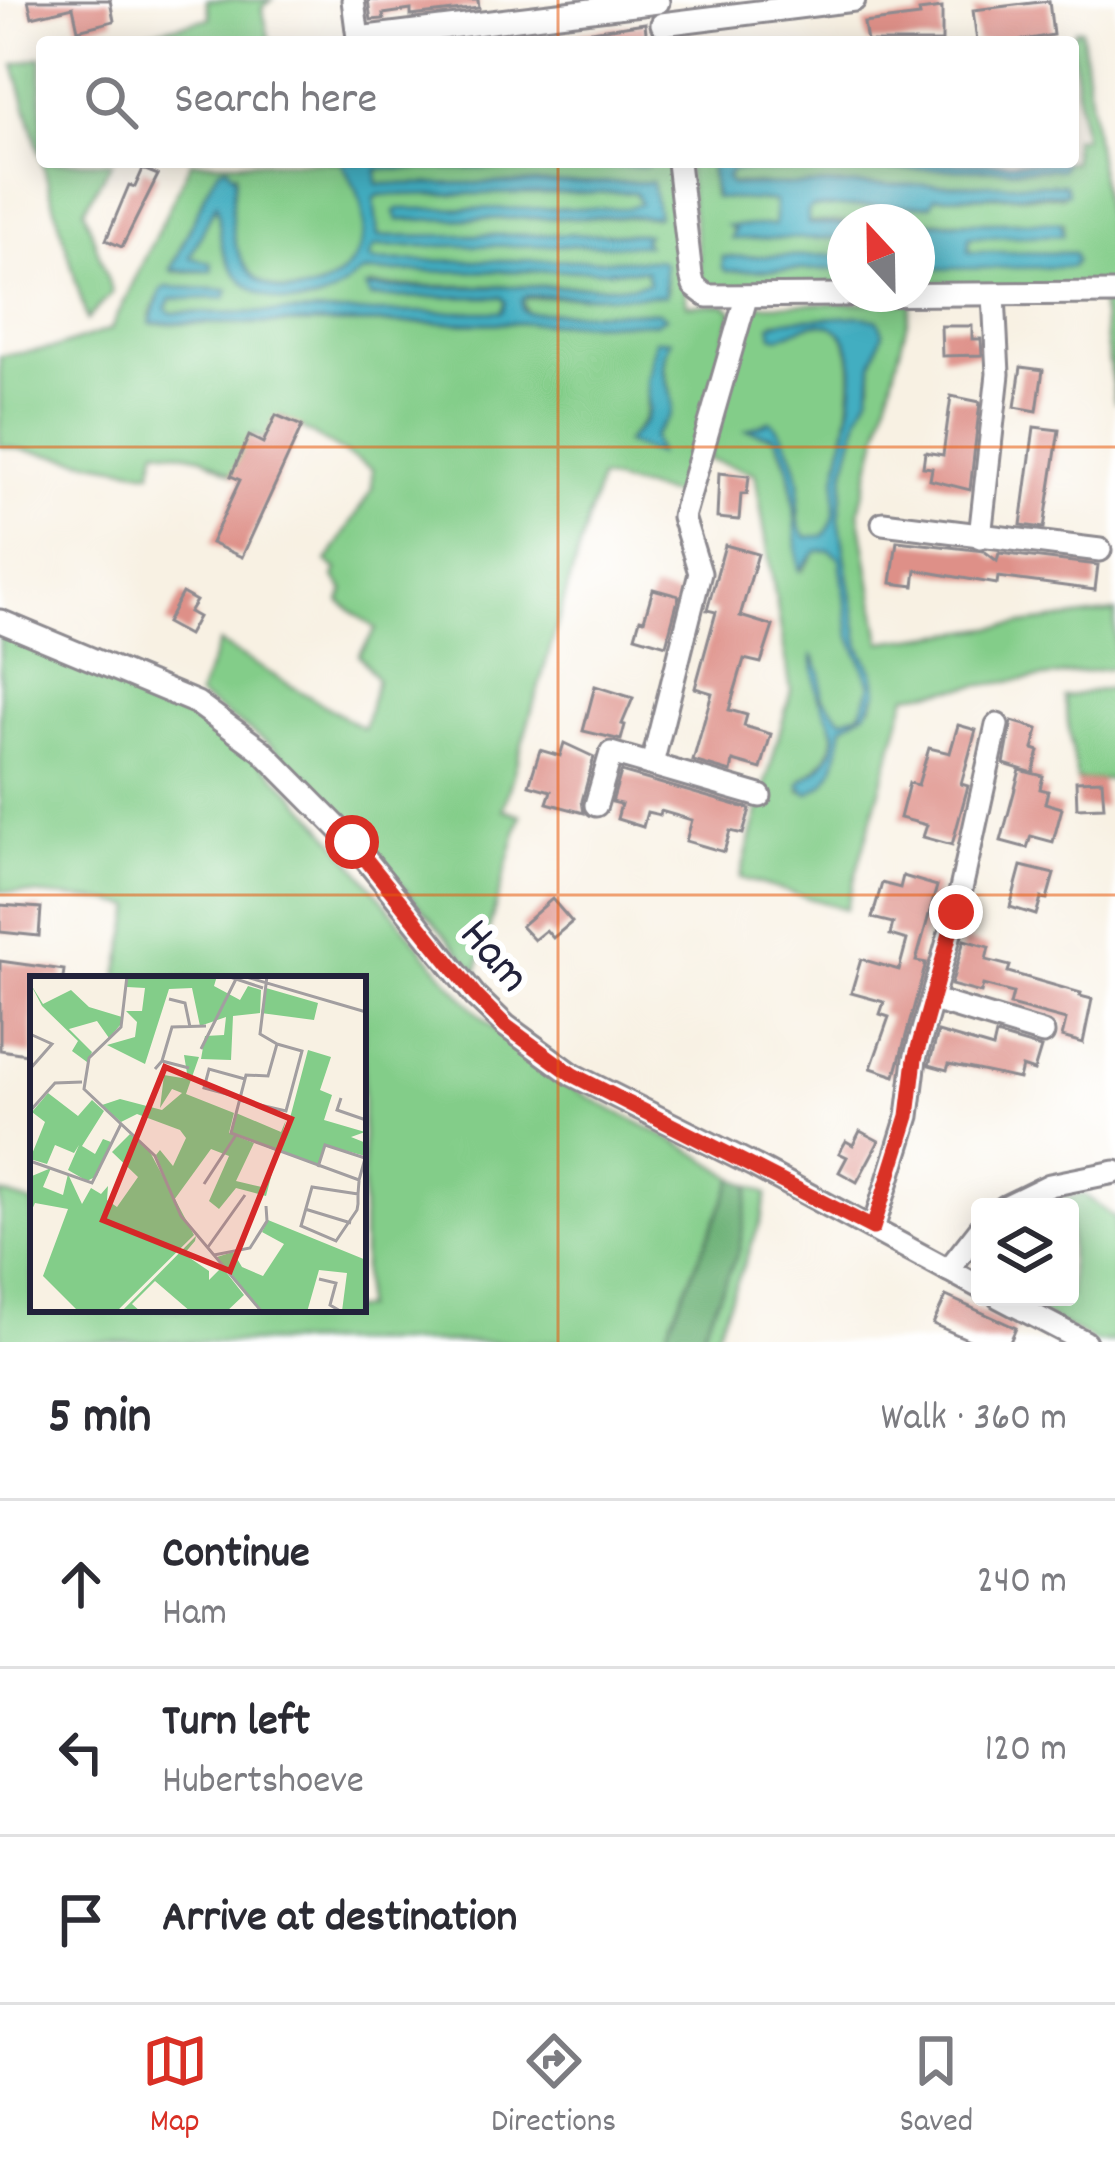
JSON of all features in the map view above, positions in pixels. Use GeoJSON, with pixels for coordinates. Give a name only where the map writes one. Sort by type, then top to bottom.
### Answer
{"type":"FeatureCollection","features":[{"type":"Feature","properties":{"kind":"street"},"geometry":{"type":"LineString","coordinates":[[353,0],[358,36]]}},
{"type":"Feature","properties":{"kind":"street"},"geometry":{"type":"LineString","coordinates":[[368,36],[505,10],[661,17],[854,0]]}},
{"type":"Feature","properties":{"kind":"street"},"geometry":{"type":"LineString","coordinates":[[679,168],[694,286],[707,296],[1115,293]]}},
{"type":"Feature","properties":{"kind":"street"},"geometry":{"type":"LineString","coordinates":[[980,537],[998,374],[994,295]]}},
{"type":"Feature","properties":{"kind":"street"},"geometry":{"type":"LineString","coordinates":[[652,764],[700,573],[682,517],[746,298]]}},
{"type":"Feature","properties":{"kind":"street"},"geometry":{"type":"LineString","coordinates":[[883,523],[1100,550]]}},
{"type":"Feature","properties":{"kind":"street","name":"Ham"},"geometry":{"type":"LineString","coordinates":[[0,621],[197,703],[261,749],[352,842],[476,996],[506,1026],[573,1075],[971,1282]]}},
{"type":"Feature","properties":{"kind":"street"},"geometry":{"type":"LineString","coordinates":[[873,1228],[908,1116],[915,1059],[998,725]]}},
{"type":"Feature","properties":{"kind":"street"},"geometry":{"type":"LineString","coordinates":[[596,805],[611,753],[760,796]]}},
{"type":"Feature","properties":{"kind":"street"},"geometry":{"type":"LineString","coordinates":[[933,1000],[1043,1033]]}},
{"type":"Feature","properties":{"kind":"street"},"geometry":{"type":"LineString","coordinates":[[1023,1198],[1050,1185],[1115,1172]]}},
{"type":"Feature","properties":{"kind":"street"},"geometry":{"type":"LineString","coordinates":[[947,1270],[971,1240]]}},
{"type":"Feature","properties":{"kind":"street"},"geometry":{"type":"LineString","coordinates":[[1016,1306],[1084,1342]]}},
{"type":"Feature","properties":{"kind":"green space"},"geometry":{"type":"Polygon","coordinates":[[[206,0],[272,0],[262,7],[269,36],[134,36],[210,18],[206,0]]]}},
{"type":"Feature","properties":{"kind":"green space"},"geometry":{"type":"Polygon","coordinates":[[[1076,29],[1081,29],[1115,287],[1115,404],[1100,300],[935,288],[935,269],[1073,266],[1073,253],[968,252],[969,237],[1063,235],[1063,222],[935,222],[934,198],[1065,196],[728,183],[727,173],[732,170],[1079,168],[1079,138],[1083,138],[1079,36],[1073,36],[1076,29]]]}},
{"type":"Feature","properties":{"kind":"green space"},"geometry":{"type":"Polygon","coordinates":[[[36,58],[36,141],[14,64],[36,58]]]}},
{"type":"Feature","properties":{"kind":"green space"},"geometry":{"type":"Polygon","coordinates":[[[44,168],[108,168],[84,209],[112,293],[87,320],[44,168]]]}},
{"type":"Feature","properties":{"kind":"green space"},"geometry":{"type":"Polygon","coordinates":[[[188,168],[344,168],[362,204],[363,234],[355,258],[338,276],[316,288],[293,291],[269,286],[249,272],[231,238],[236,173],[213,178],[171,268],[174,272],[212,271],[208,262],[190,257],[216,204],[229,263],[250,286],[279,300],[324,298],[363,272],[646,270],[649,283],[369,286],[370,297],[502,297],[506,302],[502,312],[171,313],[166,309],[171,299],[228,290],[167,287],[161,290],[150,316],[153,324],[655,323],[658,312],[527,313],[522,299],[667,292],[664,263],[373,261],[369,255],[375,246],[645,244],[644,234],[378,236],[374,199],[379,195],[635,192],[640,204],[628,208],[395,212],[398,220],[656,217],[652,182],[377,184],[377,169],[670,168],[687,305],[726,305],[733,312],[682,497],[600,478],[503,809],[521,815],[477,972],[308,777],[198,696],[219,643],[364,729],[377,679],[359,655],[376,629],[340,602],[344,590],[334,577],[337,570],[327,562],[372,489],[372,469],[281,416],[269,441],[252,434],[233,475],[203,457],[157,448],[151,472],[0,446],[0,356],[55,348],[111,329],[188,168]],[[655,341],[646,413],[626,441],[647,448],[656,447],[653,438],[672,404],[666,353],[670,341],[655,341]]]}},
{"type":"Feature","properties":{"kind":"green space"},"geometry":{"type":"Polygon","coordinates":[[[687,168],[711,168],[713,196],[775,199],[775,225],[732,226],[733,238],[827,238],[827,255],[723,257],[726,271],[827,269],[827,288],[721,289],[702,282],[687,168]]]}},
{"type":"Feature","properties":{"kind":"green space"},"geometry":{"type":"Polygon","coordinates":[[[812,207],[827,207],[827,222],[808,222],[812,207]]]}},
{"type":"Feature","properties":{"kind":"green space"},"geometry":{"type":"Polygon","coordinates":[[[827,304],[827,312],[909,312],[859,511],[881,642],[1115,612],[1115,668],[907,695],[846,909],[740,878],[791,691],[755,473],[707,459],[747,316],[757,305],[827,304]],[[860,316],[775,322],[787,334],[817,324],[836,329],[847,345],[850,397],[834,513],[823,536],[806,537],[802,530],[798,473],[779,433],[769,421],[747,430],[775,437],[789,468],[803,570],[816,551],[830,550],[840,559],[850,635],[871,685],[860,713],[842,719],[824,699],[833,737],[830,751],[802,779],[801,791],[828,771],[843,726],[872,705],[877,691],[860,647],[839,519],[845,470],[883,332],[860,316]]]}},
{"type":"Feature","properties":{"kind":"green space"},"geometry":{"type":"Polygon","coordinates":[[[0,630],[144,687],[224,733],[301,802],[436,966],[508,1042],[561,1081],[734,1178],[662,1342],[0,1342],[0,1193],[30,1202],[30,1312],[366,1312],[366,976],[118,976],[133,907],[0,891],[0,630]]]}},
{"type":"Feature","properties":{"kind":"green space"},"geometry":{"type":"Polygon","coordinates":[[[1115,687],[1115,779],[1077,781],[1064,697],[1115,687]]]}},
{"type":"Feature","properties":{"kind":"green space"},"geometry":{"type":"Polygon","coordinates":[[[734,1178],[750,1186],[739,1250],[698,1342],[662,1342],[734,1178]]]}},
{"type":"Feature","properties":{"kind":"green space"},"geometry":{"type":"Polygon","coordinates":[[[750,1186],[767,1194],[761,1221],[713,1342],[698,1342],[739,1250],[750,1186]]]}},
{"type":"Feature","properties":{"kind":"green space"},"geometry":{"type":"Polygon","coordinates":[[[1083,1194],[1115,1218],[1115,1342],[1096,1342],[1028,1306],[1079,1306],[1079,1198],[1068,1198],[1083,1194]]]}},
{"type":"Feature","properties":{"kind":"water"},"geometry":{"type":"Polygon","coordinates":[[[220,168],[228,168],[236,178],[233,229],[244,264],[266,284],[292,292],[320,287],[344,272],[360,247],[363,213],[344,168],[467,168],[377,169],[377,184],[652,182],[658,216],[398,220],[395,212],[628,208],[640,204],[635,192],[379,195],[374,199],[378,236],[647,234],[643,240],[647,245],[375,246],[369,257],[373,261],[660,260],[665,296],[527,296],[522,309],[527,313],[658,312],[666,317],[655,323],[150,323],[161,290],[167,287],[228,290],[225,298],[171,299],[166,309],[171,313],[502,312],[506,302],[502,297],[370,297],[366,288],[649,283],[646,270],[363,272],[324,298],[293,303],[263,295],[239,277],[221,244],[216,204],[190,257],[211,263],[212,271],[171,270],[213,178],[220,168]]]}},
{"type":"Feature","properties":{"kind":"water"},"geometry":{"type":"Polygon","coordinates":[[[711,168],[1062,168],[732,170],[726,178],[731,185],[1065,184],[1068,193],[935,197],[932,204],[827,204],[808,210],[808,224],[827,224],[827,238],[731,239],[735,230],[728,226],[775,225],[775,201],[715,198],[711,168]]]}},
{"type":"Feature","properties":{"kind":"water"},"geometry":{"type":"Polygon","coordinates":[[[1061,222],[1063,235],[969,237],[968,252],[1074,253],[1076,261],[1071,267],[935,269],[935,223],[1061,222]]]}},
{"type":"Feature","properties":{"kind":"water"},"geometry":{"type":"Polygon","coordinates":[[[827,255],[827,269],[726,271],[723,257],[827,255]]]}},
{"type":"Feature","properties":{"kind":"water"},"geometry":{"type":"Polygon","coordinates":[[[860,316],[878,320],[883,332],[872,364],[870,393],[845,470],[839,519],[860,647],[877,691],[867,711],[843,726],[825,783],[807,794],[799,785],[830,755],[835,736],[817,689],[812,654],[821,673],[822,697],[842,719],[861,713],[871,685],[850,635],[840,559],[830,550],[817,551],[799,570],[792,484],[783,451],[775,436],[747,430],[770,421],[780,431],[798,473],[802,530],[806,537],[823,536],[834,513],[849,418],[851,354],[845,338],[826,324],[812,324],[779,337],[770,325],[860,316]]]}},
{"type":"Feature","properties":{"kind":"water"},"geometry":{"type":"Polygon","coordinates":[[[655,340],[670,340],[664,364],[672,399],[668,418],[653,438],[657,454],[625,443],[645,422],[649,410],[647,381],[655,340]]]}},
{"type":"Feature","properties":{"kind":"building"},"geometry":{"type":"Polygon","coordinates":[[[28,0],[110,0],[114,21],[78,30],[73,7],[32,17],[28,0]]]}},
{"type":"Feature","properties":{"kind":"building"},"geometry":{"type":"Polygon","coordinates":[[[368,0],[478,0],[479,8],[411,16],[411,10],[371,20],[368,0]]]}},
{"type":"Feature","properties":{"kind":"building"},"geometry":{"type":"Polygon","coordinates":[[[1049,1],[1053,35],[976,36],[973,10],[1049,1]]]}},
{"type":"Feature","properties":{"kind":"building"},"geometry":{"type":"Polygon","coordinates":[[[942,8],[942,36],[866,36],[864,23],[920,16],[919,11],[942,8]]]}},
{"type":"Feature","properties":{"kind":"building"},"geometry":{"type":"Polygon","coordinates":[[[645,23],[646,36],[578,36],[645,23]]]}},
{"type":"Feature","properties":{"kind":"building"},"geometry":{"type":"Polygon","coordinates":[[[143,169],[158,175],[122,247],[106,240],[129,185],[135,187],[143,169]]]}},
{"type":"Feature","properties":{"kind":"building"},"geometry":{"type":"Polygon","coordinates":[[[941,326],[972,326],[972,339],[981,339],[982,355],[942,356],[941,326]]]}},
{"type":"Feature","properties":{"kind":"building"},"geometry":{"type":"Polygon","coordinates":[[[1021,367],[1043,370],[1037,411],[1015,407],[1021,367]]]}},
{"type":"Feature","properties":{"kind":"building"},"geometry":{"type":"Polygon","coordinates":[[[951,396],[980,402],[970,490],[930,480],[932,468],[923,467],[925,452],[943,455],[951,396]]]}},
{"type":"Feature","properties":{"kind":"building"},"geometry":{"type":"Polygon","coordinates":[[[276,415],[302,426],[242,557],[211,543],[240,480],[231,476],[249,436],[263,443],[276,415]]]}},
{"type":"Feature","properties":{"kind":"building"},"geometry":{"type":"Polygon","coordinates":[[[1034,427],[1059,430],[1044,528],[1021,525],[1034,427]]]}},
{"type":"Feature","properties":{"kind":"building"},"geometry":{"type":"Polygon","coordinates":[[[719,473],[749,476],[747,494],[741,494],[739,520],[717,518],[719,473]]]}},
{"type":"Feature","properties":{"kind":"building"},"geometry":{"type":"Polygon","coordinates":[[[897,541],[984,551],[997,561],[999,553],[1098,565],[1095,590],[998,577],[997,584],[916,570],[914,586],[891,583],[897,541]]]}},
{"type":"Feature","properties":{"kind":"building"},"geometry":{"type":"Polygon","coordinates":[[[725,545],[758,554],[740,616],[773,626],[761,663],[744,659],[729,710],[747,715],[744,726],[771,734],[761,769],[733,761],[731,772],[693,761],[712,693],[695,688],[716,612],[707,610],[725,545]]]}},
{"type":"Feature","properties":{"kind":"building"},"geometry":{"type":"Polygon","coordinates":[[[653,589],[679,596],[666,645],[635,636],[653,589]]]}},
{"type":"Feature","properties":{"kind":"building"},"geometry":{"type":"Polygon","coordinates":[[[182,593],[196,601],[189,612],[198,617],[188,635],[166,623],[182,593]]]}},
{"type":"Feature","properties":{"kind":"building"},"geometry":{"type":"Polygon","coordinates":[[[595,686],[633,698],[621,740],[583,731],[595,686]]]}},
{"type":"Feature","properties":{"kind":"building"},"geometry":{"type":"Polygon","coordinates":[[[1012,721],[1038,729],[1033,773],[1004,764],[1012,721]]]}},
{"type":"Feature","properties":{"kind":"building"},"geometry":{"type":"Polygon","coordinates":[[[958,725],[976,730],[961,784],[968,786],[952,845],[923,837],[927,825],[900,818],[909,783],[918,785],[929,748],[950,753],[958,725]]]}},
{"type":"Feature","properties":{"kind":"building"},"geometry":{"type":"Polygon","coordinates":[[[564,743],[594,757],[582,801],[584,813],[547,803],[551,791],[529,785],[540,750],[560,756],[564,743]]]}},
{"type":"Feature","properties":{"kind":"building"},"geometry":{"type":"Polygon","coordinates":[[[1020,770],[1043,776],[1040,789],[1048,791],[1045,803],[1062,808],[1053,842],[1031,836],[1027,848],[1001,841],[1020,770]]]}},
{"type":"Feature","properties":{"kind":"building"},"geometry":{"type":"Polygon","coordinates":[[[621,772],[750,809],[743,834],[730,831],[724,852],[686,841],[692,820],[661,811],[660,815],[647,812],[643,827],[617,819],[621,804],[612,802],[621,772]]]}},
{"type":"Feature","properties":{"kind":"building"},"geometry":{"type":"Polygon","coordinates":[[[1102,780],[1104,807],[1077,808],[1076,781],[1102,780]]]}},
{"type":"Feature","properties":{"kind":"building"},"geometry":{"type":"Polygon","coordinates":[[[1021,866],[1054,874],[1047,899],[1041,898],[1036,915],[1010,907],[1021,866]]]}},
{"type":"Feature","properties":{"kind":"building"},"geometry":{"type":"Polygon","coordinates":[[[903,876],[937,886],[916,961],[926,963],[895,1076],[871,1068],[889,1017],[880,1014],[884,1002],[851,993],[861,959],[899,970],[907,940],[890,935],[893,923],[872,918],[882,883],[900,888],[903,876]]]}},
{"type":"Feature","properties":{"kind":"building"},"geometry":{"type":"Polygon","coordinates":[[[552,899],[572,922],[553,938],[546,930],[534,940],[521,926],[552,899]]]}},
{"type":"Feature","properties":{"kind":"building"},"geometry":{"type":"Polygon","coordinates":[[[0,905],[41,908],[39,936],[0,932],[0,905]]]}},
{"type":"Feature","properties":{"kind":"building"},"geometry":{"type":"Polygon","coordinates":[[[964,940],[989,947],[986,960],[1010,966],[1008,972],[1092,999],[1083,1043],[1062,1037],[1066,1020],[1010,1005],[1013,993],[983,985],[981,993],[951,985],[964,940]]]}},
{"type":"Feature","properties":{"kind":"building"},"geometry":{"type":"Polygon","coordinates":[[[0,961],[64,970],[63,976],[30,976],[30,1055],[0,1050],[0,961]]]}},
{"type":"Feature","properties":{"kind":"building"},"geometry":{"type":"Polygon","coordinates":[[[938,1032],[993,1048],[996,1035],[1041,1048],[1034,1071],[1022,1067],[1019,1079],[949,1064],[947,1070],[929,1065],[938,1032]]]}},
{"type":"Feature","properties":{"kind":"building"},"geometry":{"type":"Polygon","coordinates":[[[860,1131],[879,1141],[857,1182],[839,1172],[847,1157],[839,1153],[846,1141],[853,1145],[860,1131]]]}},
{"type":"Feature","properties":{"kind":"building"},"geometry":{"type":"Polygon","coordinates":[[[946,1296],[1016,1328],[1010,1342],[974,1342],[933,1324],[946,1296]]]}},
{"type":"Feature","properties":{"kind":"route"},"geometry":{"type":"LineString","coordinates":[[352,842],[476,996],[506,1026],[573,1075],[873,1228],[908,1116],[915,1059],[956,912]]}}]}
